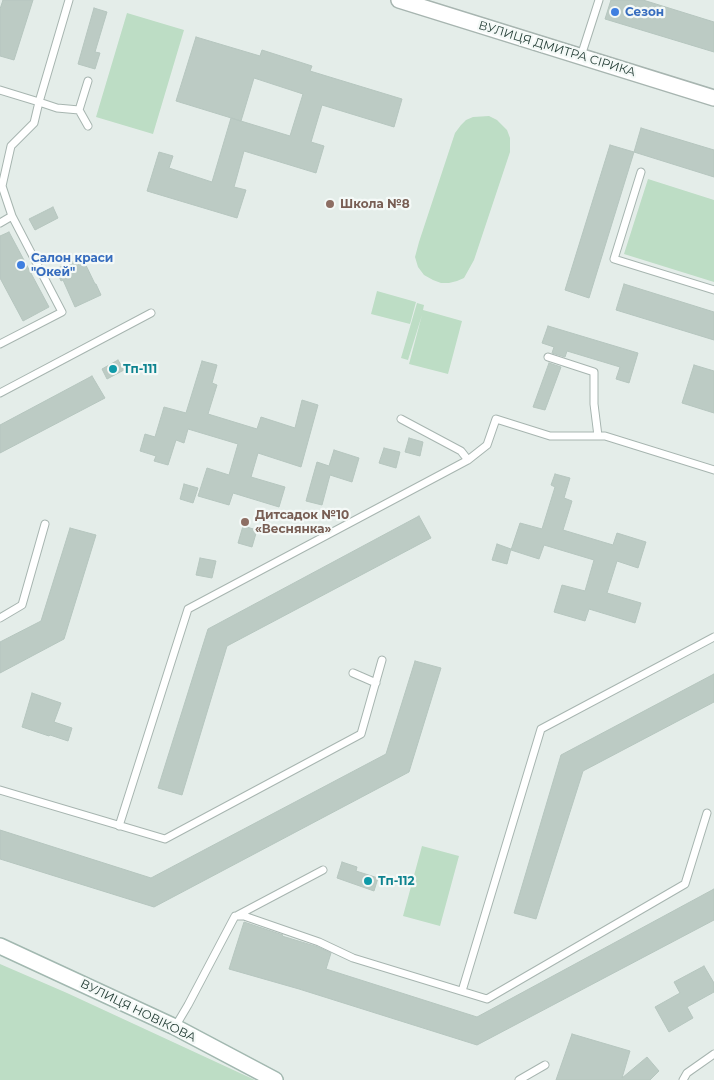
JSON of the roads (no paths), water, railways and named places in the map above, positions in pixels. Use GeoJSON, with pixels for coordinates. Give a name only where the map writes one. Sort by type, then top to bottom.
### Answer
{"type":"FeatureCollection","features":[{"type":"Feature","properties":{"kind":"street","name":"ВУЛИЦЯ ДМИТРА СІРИКА"},"geometry":{"type":"LineString","coordinates":[[399,0],[714,98]]}},
{"type":"Feature","properties":{"kind":"street","name":"ВУЛИЦЯ НОВІКОВА"},"geometry":{"type":"LineString","coordinates":[[0,946],[175,1027],[275,1080]]}},
{"type":"Feature","properties":{"kind":"lane"},"geometry":{"type":"LineString","coordinates":[[0,344],[62,312],[12,216],[2,186],[10,146],[34,123],[69,0]]}},
{"type":"Feature","properties":{"kind":"lane"},"geometry":{"type":"LineString","coordinates":[[580,57],[599,0]]}},
{"type":"Feature","properties":{"kind":"lane"},"geometry":{"type":"LineString","coordinates":[[88,81],[79,110],[88,126]]}},
{"type":"Feature","properties":{"kind":"lane"},"geometry":{"type":"LineString","coordinates":[[0,90],[57,108],[79,110]]}},
{"type":"Feature","properties":{"kind":"lane"},"geometry":{"type":"LineString","coordinates":[[641,172],[614,259],[714,290]]}},
{"type":"Feature","properties":{"kind":"lane"},"geometry":{"type":"LineString","coordinates":[[0,222],[12,216]]}},
{"type":"Feature","properties":{"kind":"lane"},"geometry":{"type":"LineString","coordinates":[[0,393],[151,312]]}},
{"type":"Feature","properties":{"kind":"lane"},"geometry":{"type":"LineString","coordinates":[[548,357],[594,372],[594,404],[598,436]]}},
{"type":"Feature","properties":{"kind":"lane"},"geometry":{"type":"LineString","coordinates":[[400,419],[461,452],[468,460]]}},
{"type":"Feature","properties":{"kind":"lane"},"geometry":{"type":"LineString","coordinates":[[119,826],[188,609],[468,460],[487,445],[496,419],[550,436],[605,436],[714,470]]}},
{"type":"Feature","properties":{"kind":"lane"},"geometry":{"type":"LineString","coordinates":[[0,618],[22,605],[45,524]]}},
{"type":"Feature","properties":{"kind":"lane"},"geometry":{"type":"LineString","coordinates":[[462,991],[541,729],[714,636]]}},
{"type":"Feature","properties":{"kind":"lane"},"geometry":{"type":"LineString","coordinates":[[0,790],[165,839],[361,734],[382,660]]}},
{"type":"Feature","properties":{"kind":"lane"},"geometry":{"type":"LineString","coordinates":[[353,673],[376,683]]}},
{"type":"Feature","properties":{"kind":"lane"},"geometry":{"type":"LineString","coordinates":[[235,916],[244,916],[319,942],[354,958],[488,999],[684,884],[707,813]]}},
{"type":"Feature","properties":{"kind":"lane"},"geometry":{"type":"LineString","coordinates":[[175,1027],[235,916],[323,870]]}},
{"type":"Feature","properties":{"kind":"lane"},"geometry":{"type":"LineString","coordinates":[[683,1080],[687,1073],[714,1054]]}},
{"type":"Feature","properties":{"kind":"lane"},"geometry":{"type":"LineString","coordinates":[[519,1080],[545,1065]]}},
{"type":"Feature","properties":{"kind":"place","name":"Сезон"},"geometry":{"type":"Point","coordinates":[615,12]}},
{"type":"Feature","properties":{"kind":"place","name":"Школа №8"},"geometry":{"type":"Point","coordinates":[330,204]}},
{"type":"Feature","properties":{"kind":"place","name":"Салон краси \"Окей\""},"geometry":{"type":"Point","coordinates":[21,265]}},
{"type":"Feature","properties":{"kind":"place","name":"Тп-111"},"geometry":{"type":"Point","coordinates":[113,369]}},
{"type":"Feature","properties":{"kind":"place","name":"Дитсадок №10 «Веснянка»"},"geometry":{"type":"Point","coordinates":[245,522]}},
{"type":"Feature","properties":{"kind":"place","name":"Тп-112"},"geometry":{"type":"Point","coordinates":[368,881]}}]}
